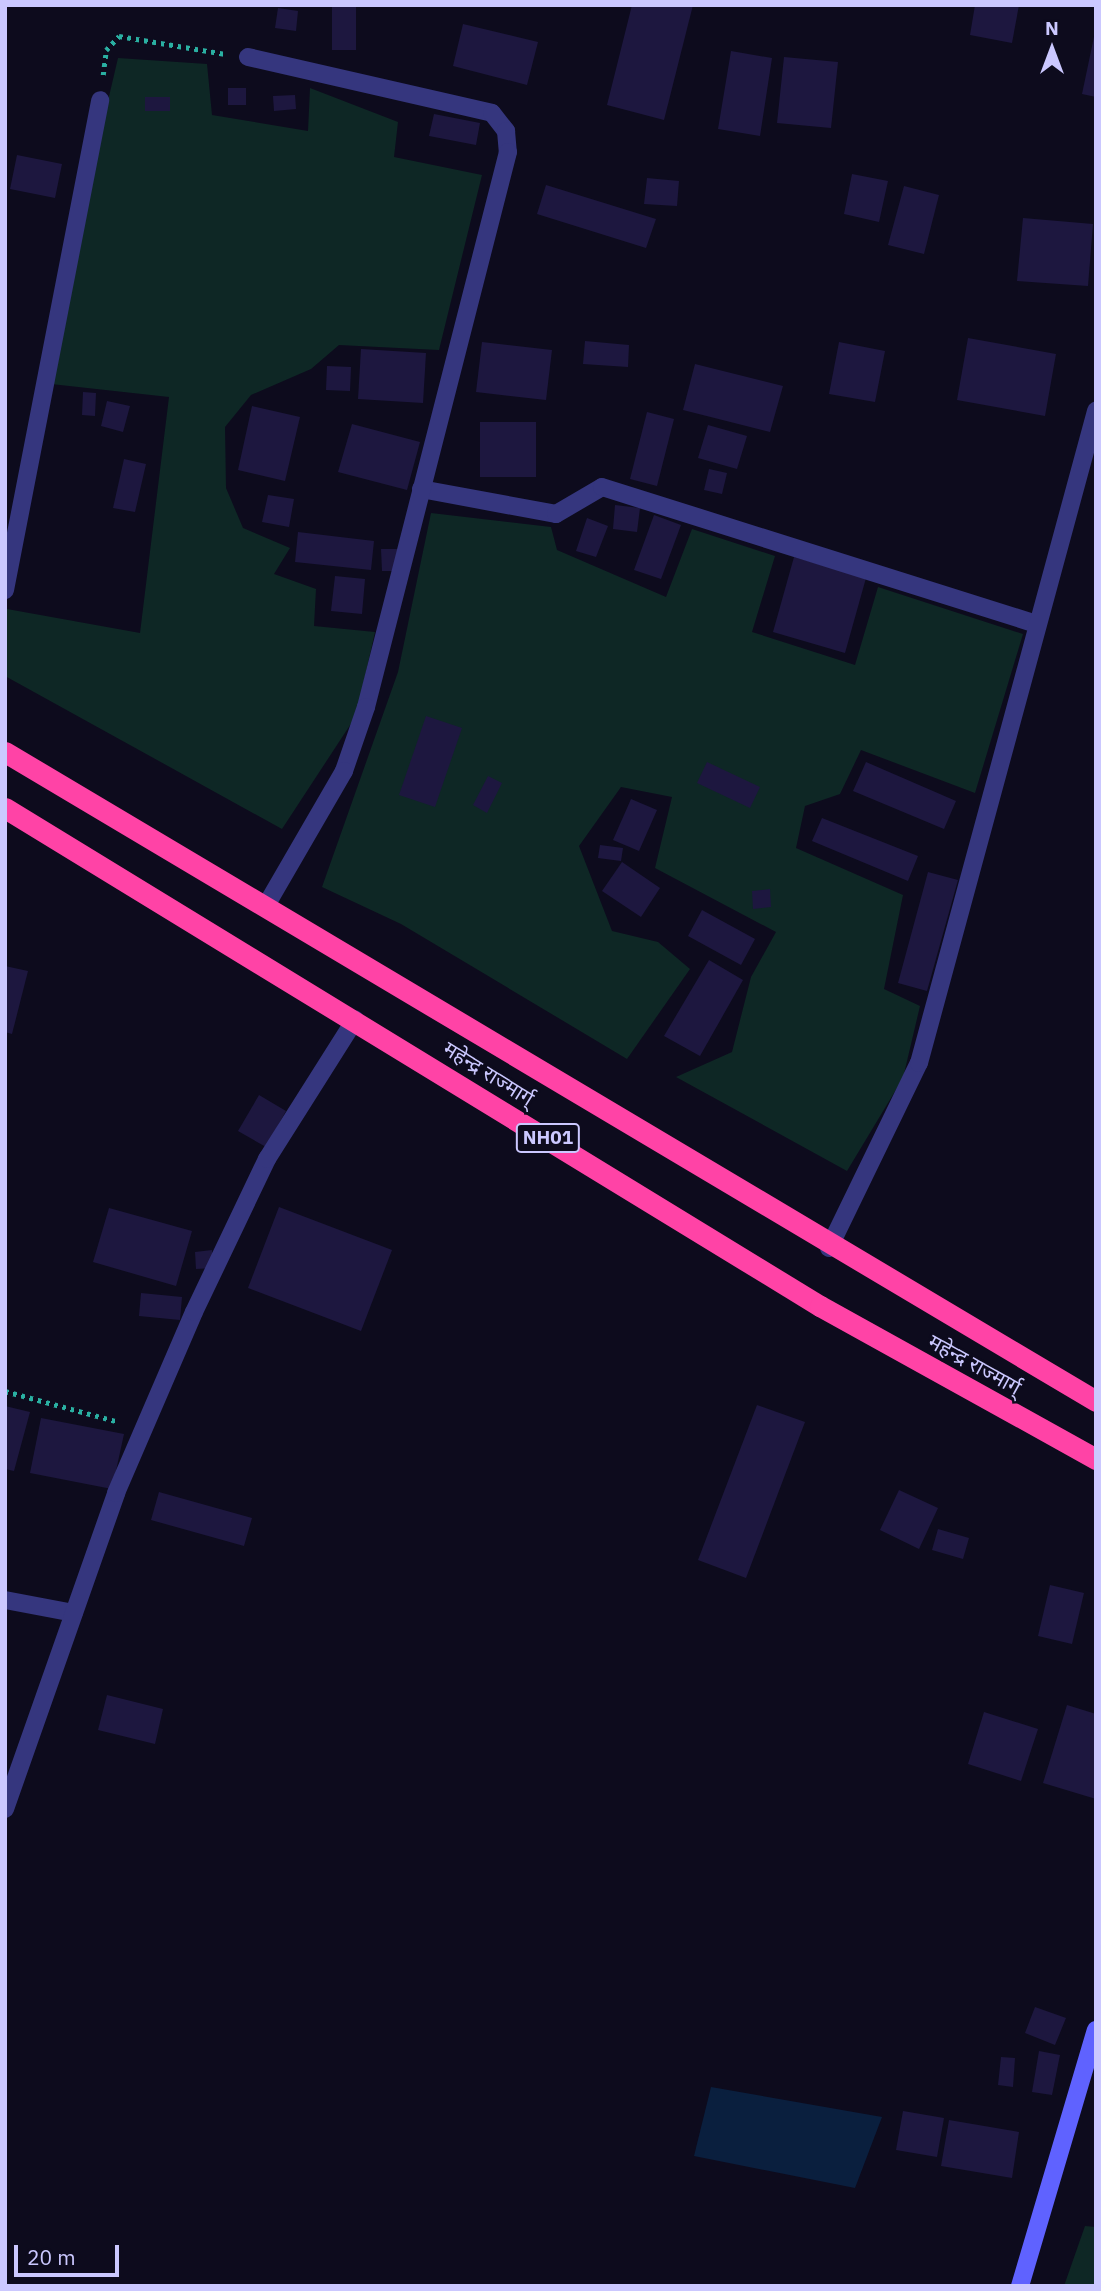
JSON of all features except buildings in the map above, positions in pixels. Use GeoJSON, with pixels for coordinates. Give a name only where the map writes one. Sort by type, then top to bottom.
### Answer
{"type":"FeatureCollection","features":[{"type":"Feature","properties":{"kind":"highway","name":"महेन्द्र राज्मार्ग्"},"geometry":{"type":"LineString","coordinates":[[5,751],[267,904],[829,1248],[1096,1401]]}},
{"type":"Feature","properties":{"kind":"highway","name":"महेन्द्र राज्मार्ग्"},"geometry":{"type":"LineString","coordinates":[[5,808],[820,1306],[1096,1459]]}},
{"type":"Feature","properties":{"kind":"main road"},"geometry":{"type":"LineString","coordinates":[[1020,2286],[1096,2030]]}},
{"type":"Feature","properties":{"kind":"street"},"geometry":{"type":"LineString","coordinates":[[247,57],[456,101],[492,113],[506,131],[499,202],[344,771],[267,904]]}},
{"type":"Feature","properties":{"kind":"street"},"geometry":{"type":"LineString","coordinates":[[5,590],[100,100]]}},
{"type":"Feature","properties":{"kind":"street"},"geometry":{"type":"LineString","coordinates":[[829,1248],[919,1063],[1036,624],[1096,411]]}},
{"type":"Feature","properties":{"kind":"street"},"geometry":{"type":"LineString","coordinates":[[421,489],[556,514],[602,486],[1036,624]]}},
{"type":"Feature","properties":{"kind":"street"},"geometry":{"type":"LineString","coordinates":[[5,1809],[74,1613],[144,1428],[267,1159],[355,1020]]}},
{"type":"Feature","properties":{"kind":"street"},"geometry":{"type":"LineString","coordinates":[[5,1600],[74,1613]]}},
{"type":"Feature","properties":{"kind":"path"},"geometry":{"type":"LineString","coordinates":[[100,100],[106,50],[119,36],[247,57]]}},
{"type":"Feature","properties":{"kind":"path"},"geometry":{"type":"LineString","coordinates":[[5,1391],[144,1428]]}},
{"type":"Feature","properties":{"kind":"green space"},"geometry":{"type":"Polygon","coordinates":[[[118,58],[207,64],[212,115],[308,131],[310,88],[398,122],[394,157],[482,175],[439,350],[339,345],[311,369],[251,395],[225,427],[226,488],[243,528],[290,548],[274,574],[316,589],[314,626],[375,632],[356,716],[282,829],[5,676],[7,609],[140,633],[169,397],[42,383],[118,58]]]}},
{"type":"Feature","properties":{"kind":"green space"},"geometry":{"type":"Polygon","coordinates":[[[431,513],[551,527],[557,550],[666,597],[692,529],[775,556],[752,632],[855,665],[878,587],[1023,634],[975,793],[861,750],[840,794],[805,806],[796,848],[903,895],[884,989],[920,1006],[903,1078],[847,1171],[676,1077],[732,1052],[751,977],[776,932],[655,868],[672,797],[621,787],[579,846],[612,931],[658,942],[690,969],[627,1059],[401,924],[322,887],[398,672],[431,513]]]}},
{"type":"Feature","properties":{"kind":"green space"},"geometry":{"type":"Polygon","coordinates":[[[1085,2226],[1096,2227],[1096,2286],[1064,2286],[1085,2226]]]}},
{"type":"Feature","properties":{"kind":"water"},"geometry":{"type":"Polygon","coordinates":[[[711,2087],[882,2117],[855,2188],[694,2156],[711,2087]]]}}]}
